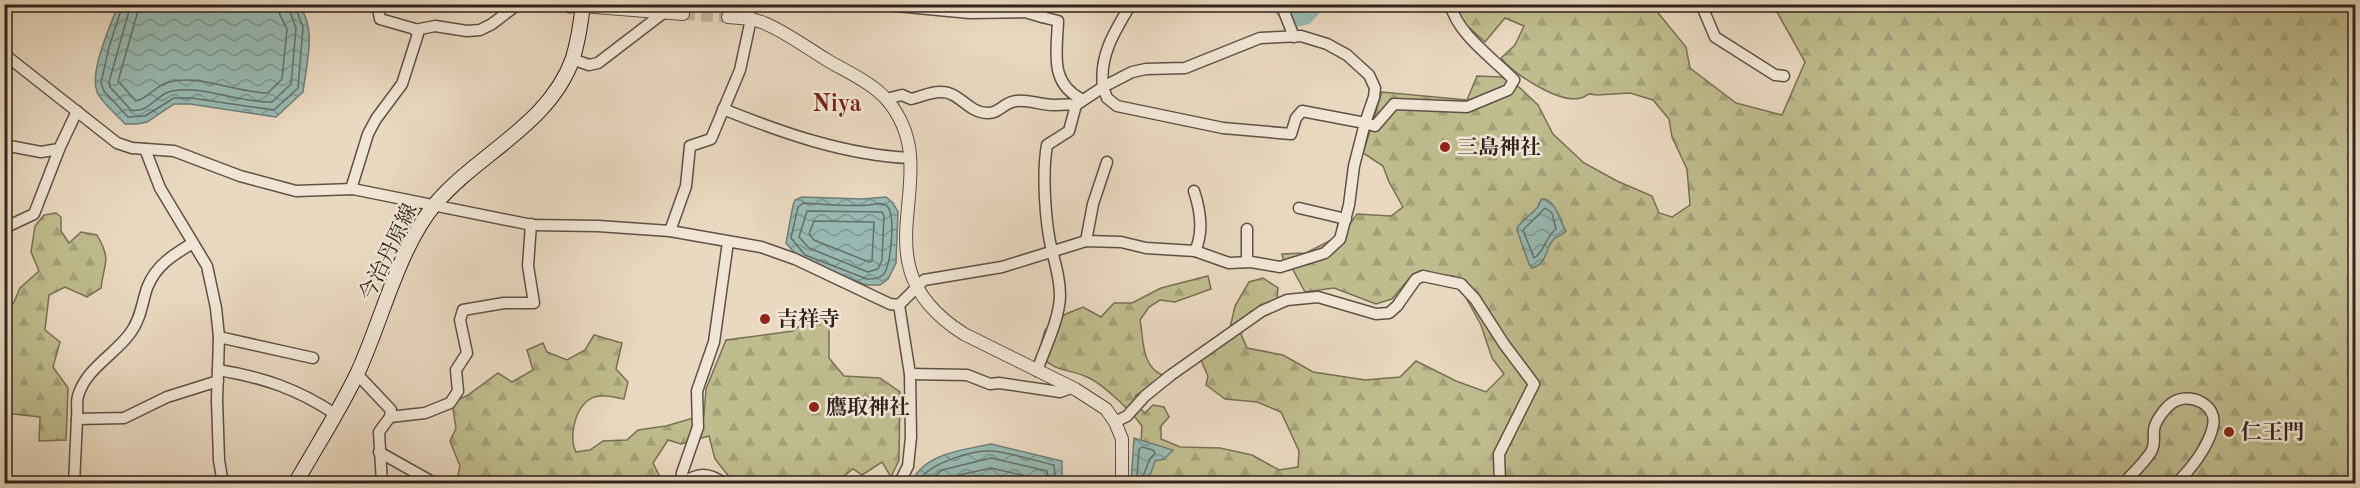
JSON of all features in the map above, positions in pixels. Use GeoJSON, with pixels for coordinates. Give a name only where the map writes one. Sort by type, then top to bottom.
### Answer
{"type":"FeatureCollection","features":[{"type":"Feature","properties":{"kind":"main road","name":"今治丹原線"},"geometry":{"type":"LineString","coordinates":[[296,483],[357,374],[407,251],[419,228],[435,204],[455,183],[535,116],[560,83],[572,59],[585,5]]}},
{"type":"Feature","properties":{"kind":"street"},"geometry":{"type":"LineString","coordinates":[[377,4],[380,19],[416,30],[435,26],[467,31],[480,30],[492,24],[518,4]]}},
{"type":"Feature","properties":{"kind":"street"},"geometry":{"type":"LineString","coordinates":[[670,231],[686,186],[690,146],[711,139],[740,69],[751,19],[746,4]]}},
{"type":"Feature","properties":{"kind":"street"},"geometry":{"type":"LineString","coordinates":[[875,4],[970,14],[1025,12],[1058,21],[1056,65],[1060,80],[1078,102]]}},
{"type":"Feature","properties":{"kind":"street"},"geometry":{"type":"LineString","coordinates":[[1040,4],[1042,17]]}},
{"type":"Feature","properties":{"kind":"street"},"geometry":{"type":"LineString","coordinates":[[1131,4],[1109,41],[1104,57],[1103,87],[1107,98],[1117,106],[1233,129],[1291,134],[1296,118],[1302,111],[1375,126],[1394,104],[1467,107],[1508,90],[1514,80],[1468,34],[1452,12],[1450,4]]}},
{"type":"Feature","properties":{"kind":"street"},"geometry":{"type":"LineString","coordinates":[[1281,4],[1294,37]]}},
{"type":"Feature","properties":{"kind":"street"},"geometry":{"type":"LineString","coordinates":[[1701,4],[1715,37],[1775,75],[1784,76]]}},
{"type":"Feature","properties":{"kind":"street"},"geometry":{"type":"LineString","coordinates":[[585,5],[675,10]]}},
{"type":"Feature","properties":{"kind":"street"},"geometry":{"type":"LineString","coordinates":[[572,59],[589,65],[598,63],[675,10]]}},
{"type":"Feature","properties":{"kind":"street"},"geometry":{"type":"LineString","coordinates":[[728,17],[751,19],[776,29],[869,85],[886,99],[905,129],[910,158],[905,244],[911,273],[924,300],[947,324],[1071,388],[1106,409],[1115,422],[1122,439],[1122,483]]}},
{"type":"Feature","properties":{"kind":"street"},"geometry":{"type":"LineString","coordinates":[[351,189],[368,134],[376,118],[402,84],[418,34],[416,30]]}},
{"type":"Feature","properties":{"kind":"street"},"geometry":{"type":"LineString","coordinates":[[4,54],[117,143],[132,148],[174,151],[240,176],[296,191],[351,189],[531,224],[670,231],[761,247],[795,259],[890,304],[899,305],[924,280],[1002,267],[1086,241],[1121,242],[1146,248],[1195,251],[1228,263],[1247,261],[1280,267],[1325,253],[1340,239],[1346,219],[1354,166],[1375,88],[1369,75],[1347,55],[1327,44],[1312,38],[1273,36],[1260,38],[1185,68],[1146,69],[1132,72],[1078,102],[1053,105],[1018,100],[988,114],[975,111],[951,93],[933,92],[910,99],[902,95],[886,99]]}},
{"type":"Feature","properties":{"kind":"street"},"geometry":{"type":"LineString","coordinates":[[1037,371],[1058,313],[1060,298],[1059,279],[1048,225],[1044,162],[1047,145],[1069,131],[1078,102]]}},
{"type":"Feature","properties":{"kind":"street"},"geometry":{"type":"LineString","coordinates":[[723,109],[784,133],[816,142],[884,157],[910,158]]}},
{"type":"Feature","properties":{"kind":"street"},"geometry":{"type":"LineString","coordinates":[[4,228],[34,214],[59,149],[77,111]]}},
{"type":"Feature","properties":{"kind":"street"},"geometry":{"type":"LineString","coordinates":[[4,146],[41,152],[59,149]]}},
{"type":"Feature","properties":{"kind":"street"},"geometry":{"type":"LineString","coordinates":[[145,149],[160,188],[207,266],[216,308],[219,337],[219,460],[223,483]]}},
{"type":"Feature","properties":{"kind":"street"},"geometry":{"type":"LineString","coordinates":[[1086,241],[1107,162]]}},
{"type":"Feature","properties":{"kind":"street"},"geometry":{"type":"LineString","coordinates":[[1194,190],[1200,230],[1199,242],[1195,251]]}},
{"type":"Feature","properties":{"kind":"street"},"geometry":{"type":"LineString","coordinates":[[1299,208],[1346,219]]}},
{"type":"Feature","properties":{"kind":"street"},"geometry":{"type":"LineString","coordinates":[[390,417],[425,413],[450,403],[458,391],[456,370],[467,353],[460,320],[463,310],[504,303],[534,303],[528,266],[531,224]]}},
{"type":"Feature","properties":{"kind":"street"},"geometry":{"type":"LineString","coordinates":[[1247,229],[1247,261]]}},
{"type":"Feature","properties":{"kind":"street"},"geometry":{"type":"LineString","coordinates":[[681,483],[682,473],[698,427],[698,391],[714,342],[728,242]]}},
{"type":"Feature","properties":{"kind":"street"},"geometry":{"type":"LineString","coordinates":[[74,483],[78,396],[89,375],[131,332],[141,312],[147,288],[155,272],[166,260],[193,243]]}},
{"type":"Feature","properties":{"kind":"street"},"geometry":{"type":"LineString","coordinates":[[1115,422],[1127,416],[1145,396],[1218,340],[1270,308],[1287,300],[1318,297],[1376,314],[1389,312],[1416,279],[1423,276],[1461,284],[1475,299],[1504,344],[1534,384],[1499,454],[1500,483]]}},
{"type":"Feature","properties":{"kind":"street"},"geometry":{"type":"LineString","coordinates":[[898,483],[908,466],[911,437],[910,374],[899,305]]}},
{"type":"Feature","properties":{"kind":"street"},"geometry":{"type":"LineString","coordinates":[[219,337],[313,358]]}},
{"type":"Feature","properties":{"kind":"street"},"geometry":{"type":"LineString","coordinates":[[357,374],[391,410],[390,417],[379,432],[382,483]]}},
{"type":"Feature","properties":{"kind":"street"},"geometry":{"type":"LineString","coordinates":[[910,374],[967,375],[990,384],[999,383],[1060,392],[1071,388]]}},
{"type":"Feature","properties":{"kind":"street"},"geometry":{"type":"LineString","coordinates":[[77,419],[124,418],[218,376],[269,380],[287,387],[335,414]]}},
{"type":"Feature","properties":{"kind":"street"},"geometry":{"type":"LineString","coordinates":[[2123,483],[2150,454],[2155,443],[2156,422],[2170,404],[2182,398],[2191,397],[2206,406],[2212,414],[2214,425],[2196,463],[2175,483]]}},
{"type":"Feature","properties":{"kind":"street"},"geometry":{"type":"LineString","coordinates":[[379,452],[436,483]]}},
{"type":"Feature","properties":{"kind":"street"},"geometry":{"type":"LineString","coordinates":[[681,483],[699,474],[715,477],[725,483]]}},
{"type":"Feature","properties":{"kind":"green space"},"geometry":{"type":"Polygon","coordinates":[[[1451,5],[1649,5],[1655,9],[1686,47],[1690,68],[1736,103],[1782,115],[1805,62],[1773,5],[2355,5],[2355,483],[1145,483],[1141,442],[1142,426],[1101,385],[1087,377],[1055,367],[1039,352],[1045,330],[1066,314],[1083,307],[1101,317],[1114,303],[1132,303],[1161,288],[1208,276],[1211,289],[1175,302],[1160,300],[1149,307],[1140,320],[1147,359],[1155,371],[1162,375],[1156,385],[1136,395],[1134,403],[1145,413],[1153,405],[1164,407],[1169,417],[1161,426],[1161,439],[1180,447],[1220,448],[1252,455],[1279,470],[1298,467],[1299,451],[1281,412],[1257,402],[1225,399],[1206,385],[1208,376],[1200,358],[1227,341],[1235,306],[1249,282],[1263,278],[1278,288],[1277,301],[1250,312],[1241,334],[1247,348],[1283,355],[1313,372],[1365,380],[1400,377],[1416,361],[1456,381],[1486,392],[1504,374],[1492,358],[1481,325],[1454,276],[1413,274],[1392,299],[1376,304],[1334,288],[1305,292],[1293,270],[1284,263],[1282,254],[1306,253],[1343,234],[1357,214],[1391,216],[1403,207],[1383,166],[1363,153],[1382,92],[1467,100],[1477,76],[1502,77],[1519,87],[1538,105],[1553,134],[1584,163],[1652,196],[1659,213],[1672,217],[1690,205],[1687,169],[1672,137],[1669,119],[1653,100],[1630,93],[1589,94],[1582,98],[1572,99],[1549,92],[1516,72],[1501,58],[1515,45],[1524,26],[1505,18],[1485,42],[1462,21],[1451,5]]]}},
{"type":"Feature","properties":{"kind":"green space"},"geometry":{"type":"Polygon","coordinates":[[[56,213],[61,217],[61,231],[69,243],[81,232],[97,235],[106,256],[106,262],[101,288],[87,297],[65,287],[49,295],[45,330],[60,342],[53,367],[68,388],[66,440],[39,441],[40,417],[5,413],[5,313],[14,302],[20,288],[39,271],[31,252],[35,226],[44,215],[56,213]]]}},
{"type":"Feature","properties":{"kind":"green space"},"geometry":{"type":"Polygon","coordinates":[[[806,321],[829,321],[829,358],[844,376],[880,378],[900,392],[899,460],[891,477],[882,462],[862,475],[853,469],[835,483],[734,483],[715,459],[709,436],[681,444],[668,440],[653,463],[659,475],[649,483],[456,483],[460,466],[450,441],[456,428],[452,403],[468,395],[498,373],[512,382],[533,370],[527,350],[543,343],[547,352],[567,360],[585,350],[594,335],[622,343],[616,369],[628,382],[624,399],[600,396],[585,403],[576,418],[574,427],[576,452],[590,450],[603,441],[627,440],[638,430],[666,426],[704,415],[706,389],[726,340],[793,331],[806,321]]]}},
{"type":"Feature","properties":{"kind":"water"},"geometry":{"type":"Polygon","coordinates":[[[118,5],[298,5],[308,24],[309,35],[303,92],[276,117],[190,104],[174,104],[147,122],[125,124],[102,100],[95,83],[98,61],[118,5]]]}},
{"type":"Feature","properties":{"kind":"water"},"geometry":{"type":"Polygon","coordinates":[[[802,197],[862,199],[886,197],[893,203],[898,212],[896,263],[888,279],[880,285],[866,285],[801,260],[786,243],[793,205],[795,200],[802,197]]]}},
{"type":"Feature","properties":{"kind":"water"},"geometry":{"type":"Polygon","coordinates":[[[1545,199],[1556,209],[1566,231],[1554,239],[1544,259],[1532,268],[1517,230],[1518,226],[1538,207],[1541,200],[1545,199]]]}},
{"type":"Feature","properties":{"kind":"water"},"geometry":{"type":"Polygon","coordinates":[[[1134,438],[1173,450],[1164,459],[1155,461],[1148,481],[1150,483],[1131,483],[1134,438]]]}},
{"type":"Feature","properties":{"kind":"water"},"geometry":{"type":"Polygon","coordinates":[[[991,444],[1062,461],[1062,483],[911,483],[925,465],[945,454],[991,444]]]}},
{"type":"Feature","properties":{"kind":"waterway"},"geometry":{"type":"LineString","coordinates":[[1276,4],[1295,19],[1305,17],[1317,4]]}},
{"type":"Feature","properties":{"kind":"tunnel"},"geometry":{"type":"LineString","coordinates":[[683,14],[728,17]]}},
{"type":"Feature","properties":{"kind":"place","name":"三島神社"},"geometry":{"type":"Point","coordinates":[1445,147]}},
{"type":"Feature","properties":{"kind":"place","name":"吉祥寺"},"geometry":{"type":"Point","coordinates":[765,319]}},
{"type":"Feature","properties":{"kind":"place","name":"鷹取神社"},"geometry":{"type":"Point","coordinates":[814,407]}},
{"type":"Feature","properties":{"kind":"place","name":"仁王門"},"geometry":{"type":"Point","coordinates":[2229,432]}},
{"type":"Feature","properties":{"kind":"district","name":"Niya"},"geometry":{"type":"Point","coordinates":[837,103]}}]}
